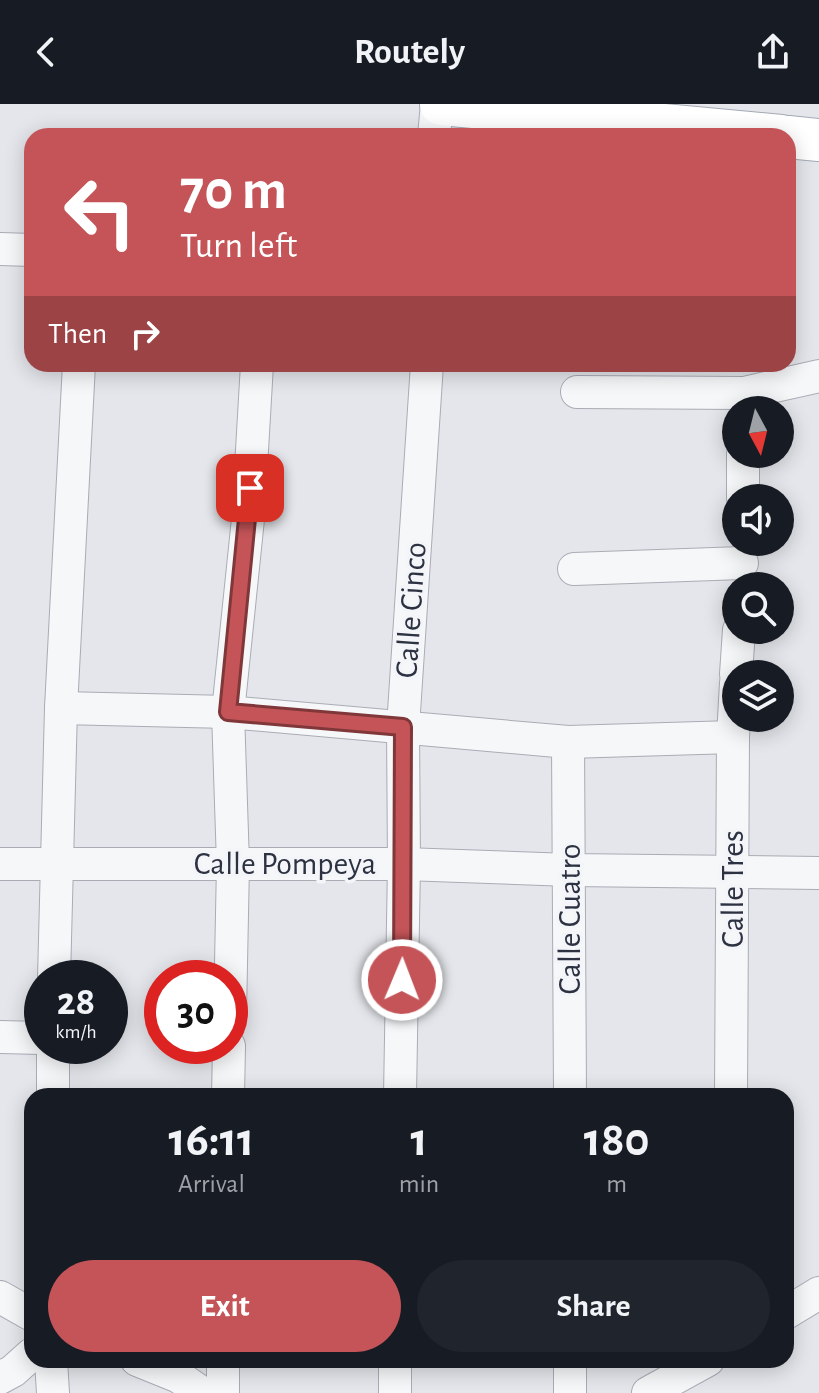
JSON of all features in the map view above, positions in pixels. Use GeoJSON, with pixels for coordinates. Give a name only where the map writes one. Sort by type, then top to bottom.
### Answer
{"type":"FeatureCollection","features":[{"type":"Feature","properties":{"kind":"main road"},"geometry":{"type":"LineString","coordinates":[[434,122],[754,127]]}},
{"type":"Feature","properties":{"kind":"main road"},"geometry":{"type":"LineString","coordinates":[[796,138],[819,140]]}},
{"type":"Feature","properties":{"kind":"street"},"geometry":{"type":"LineString","coordinates":[[0,249],[24,250]]}},
{"type":"Feature","properties":{"kind":"street"},"geometry":{"type":"LineString","coordinates":[[54,960],[61,708],[79,372]]}},
{"type":"Feature","properties":{"kind":"street"},"geometry":{"type":"LineString","coordinates":[[231,960],[233,864],[228,712],[248,519],[257,372]]}},
{"type":"Feature","properties":{"kind":"street","name":"Calle Cinco"},"geometry":{"type":"LineString","coordinates":[[400,1088],[403,727],[426,372]]}},
{"type":"Feature","properties":{"kind":"street"},"geometry":{"type":"LineString","coordinates":[[577,392],[744,389],[819,376]]}},
{"type":"Feature","properties":{"kind":"street"},"geometry":{"type":"LineString","coordinates":[[574,569],[742,564]]}},
{"type":"Feature","properties":{"kind":"street"},"geometry":{"type":"LineString","coordinates":[[61,708],[228,712],[568,742],[733,737]]}},
{"type":"Feature","properties":{"kind":"street","name":"Calle Tres"},"geometry":{"type":"LineString","coordinates":[[731,1088],[733,732]]}},
{"type":"Feature","properties":{"kind":"street","name":"Calle Cuatro"},"geometry":{"type":"LineString","coordinates":[[568,742],[570,1088]]}},
{"type":"Feature","properties":{"kind":"street","name":"Calle Pompeya"},"geometry":{"type":"LineString","coordinates":[[0,864],[404,864],[819,873]]}},
{"type":"Feature","properties":{"kind":"street"},"geometry":{"type":"LineString","coordinates":[[0,1037],[24,1038]]}},
{"type":"Feature","properties":{"kind":"street"},"geometry":{"type":"LineString","coordinates":[[53,1064],[53,1088]]}},
{"type":"Feature","properties":{"kind":"street"},"geometry":{"type":"LineString","coordinates":[[228,1088],[229,1064]]}},
{"type":"Feature","properties":{"kind":"street"},"geometry":{"type":"LineString","coordinates":[[794,1308],[819,1293]]}},
{"type":"Feature","properties":{"kind":"street"},"geometry":{"type":"LineString","coordinates":[[0,1297],[24,1310]]}},
{"type":"Feature","properties":{"kind":"street"},"geometry":{"type":"LineString","coordinates":[[0,1378],[24,1361]]}},
{"type":"Feature","properties":{"kind":"street"},"geometry":{"type":"LineString","coordinates":[[51,1368],[53,1393]]}},
{"type":"Feature","properties":{"kind":"street"},"geometry":{"type":"LineString","coordinates":[[157,1368],[179,1377],[202,1393]]}},
{"type":"Feature","properties":{"kind":"street"},"geometry":{"type":"LineString","coordinates":[[223,1368],[223,1393]]}},
{"type":"Feature","properties":{"kind":"street"},"geometry":{"type":"LineString","coordinates":[[395,1368],[395,1393]]}},
{"type":"Feature","properties":{"kind":"street"},"geometry":{"type":"LineString","coordinates":[[570,1368],[570,1393]]}},
{"type":"Feature","properties":{"kind":"street"},"geometry":{"type":"LineString","coordinates":[[648,1393],[693,1368]]}},
{"type":"Feature","properties":{"kind":"route"},"geometry":{"type":"LineString","coordinates":[[250,488],[228,712],[403,727],[402,980]]}}]}
